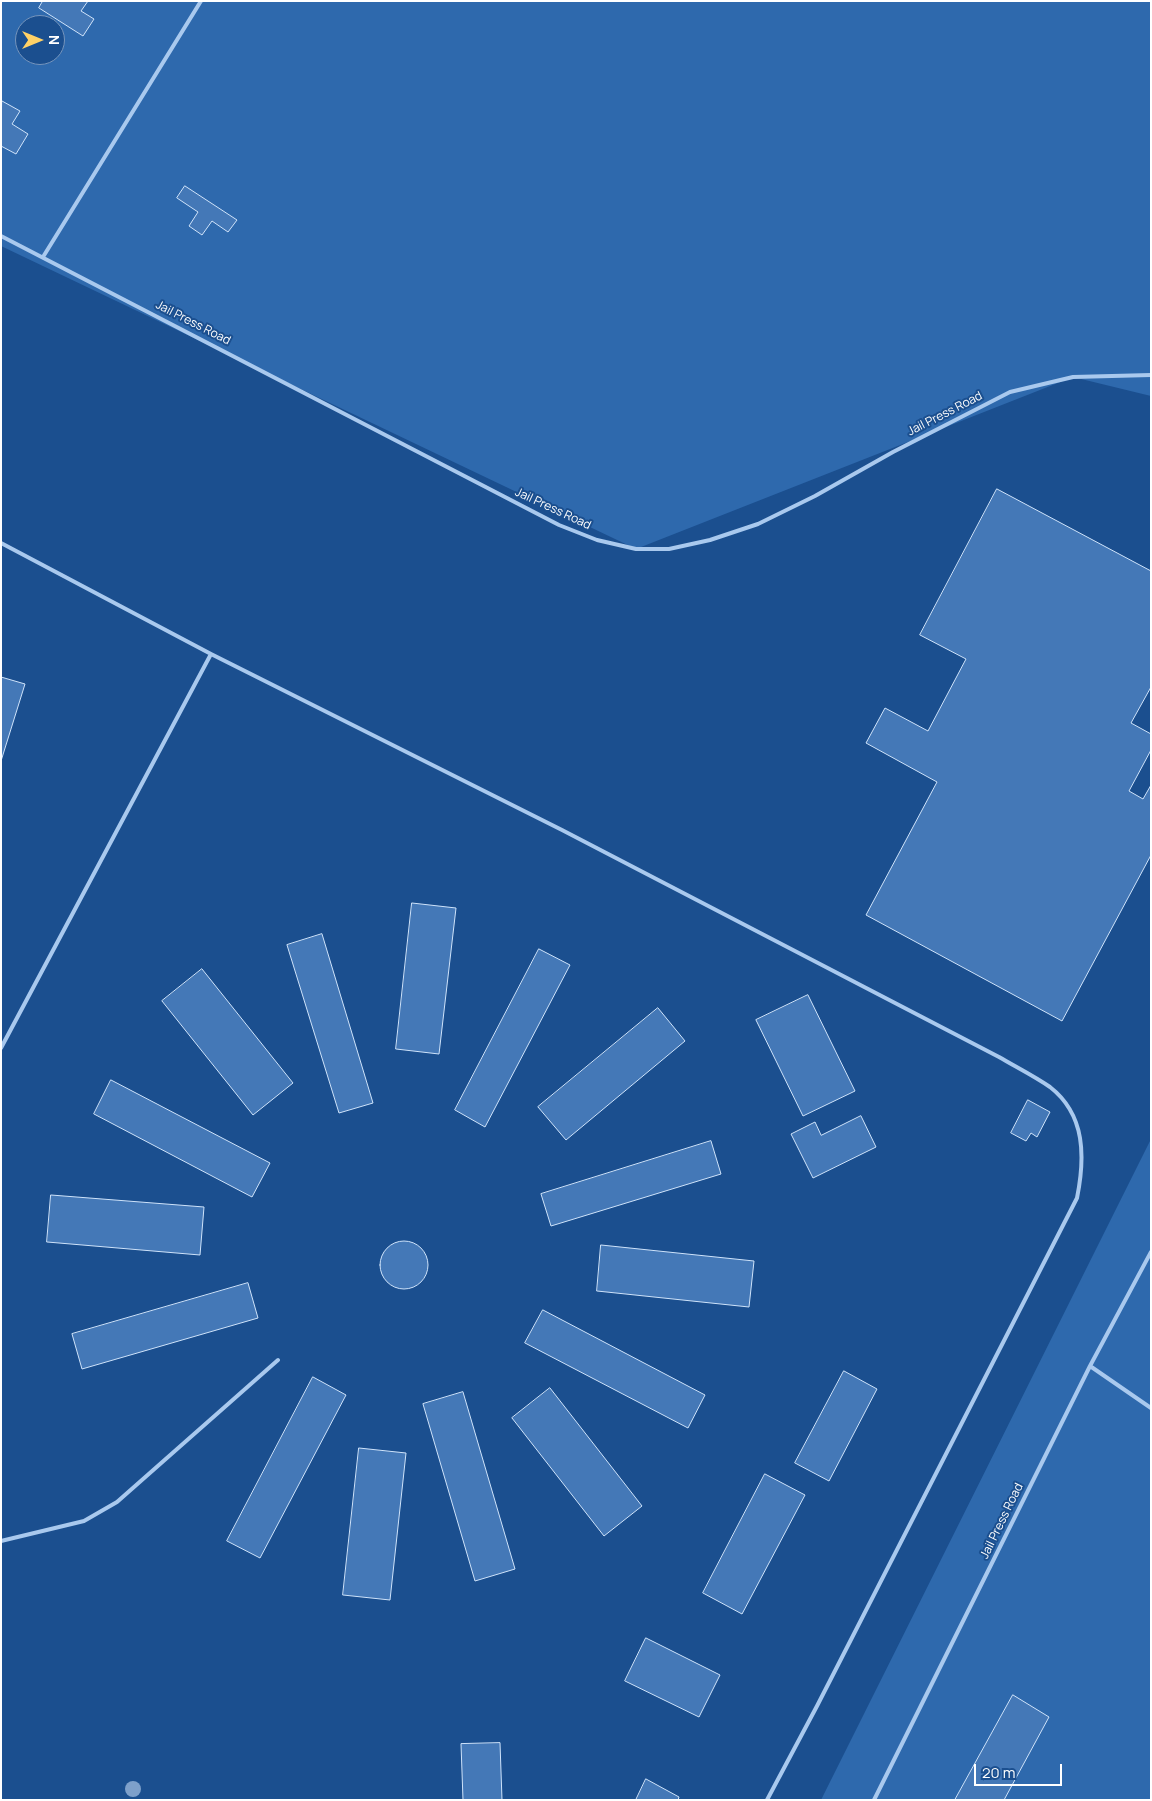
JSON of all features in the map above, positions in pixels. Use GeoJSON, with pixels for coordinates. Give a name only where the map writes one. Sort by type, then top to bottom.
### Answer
{"type":"FeatureCollection","features":[{"type":"Feature","properties":{"kind":"lane"},"geometry":{"type":"LineString","coordinates":[[44,257],[201,1]]}},
{"type":"Feature","properties":{"kind":"lane","name":"Jail Press Road"},"geometry":{"type":"LineString","coordinates":[[1,236],[559,525],[598,540],[636,549],[669,549],[710,540],[758,524],[816,496],[892,452],[1010,392],[1074,377],[1151,375]]}},
{"type":"Feature","properties":{"kind":"lane"},"geometry":{"type":"LineString","coordinates":[[1,542],[211,654],[562,830],[999,1057],[1051,1088],[1067,1105],[1077,1124],[1083,1150],[1082,1174],[1077,1198],[817,1706],[766,1800]]}},
{"type":"Feature","properties":{"kind":"lane"},"geometry":{"type":"LineString","coordinates":[[1,1048],[211,654]]}},
{"type":"Feature","properties":{"kind":"lane","name":"Jail Press Road"},"geometry":{"type":"LineString","coordinates":[[874,1800],[1090,1366],[1151,1252]]}},
{"type":"Feature","properties":{"kind":"lane"},"geometry":{"type":"LineString","coordinates":[[1,1541],[84,1521],[106,1510],[278,1360]]}},
{"type":"Feature","properties":{"kind":"lane"},"geometry":{"type":"LineString","coordinates":[[1090,1366],[1151,1408]]}},
{"type":"Feature","properties":{"kind":"shaded area"},"geometry":{"type":"Polygon","coordinates":[[[1,1],[1151,1],[1151,396],[1073,377],[636,549],[1,246],[1,1]]]}},
{"type":"Feature","properties":{"kind":"shaded area"},"geometry":{"type":"Polygon","coordinates":[[[1151,1139],[1151,1800],[821,1800],[1151,1139]]]}},
{"type":"Feature","properties":{"kind":"building"},"geometry":{"type":"Polygon","coordinates":[[[43,1],[88,1],[81,11],[94,19],[83,36],[65,25],[65,15],[50,15],[39,8],[43,1]]]}},
{"type":"Feature","properties":{"kind":"building"},"geometry":{"type":"Polygon","coordinates":[[[2,101],[20,111],[12,124],[28,134],[16,154],[1,146],[2,101]]]}},
{"type":"Feature","properties":{"kind":"building"},"geometry":{"type":"Polygon","coordinates":[[[185,186],[237,220],[228,232],[212,221],[202,235],[189,226],[198,212],[177,198],[185,186]]]}},
{"type":"Feature","properties":{"kind":"building"},"geometry":{"type":"Polygon","coordinates":[[[997,489],[1151,571],[1151,687],[1131,723],[1151,734],[1151,750],[1129,791],[1143,799],[1151,785],[1151,855],[1062,1021],[866,915],[937,782],[866,743],[885,708],[928,731],[966,659],[920,635],[997,489]]]}},
{"type":"Feature","properties":{"kind":"building"},"geometry":{"type":"Polygon","coordinates":[[[1,677],[25,684],[1,761],[1,677]]]}},
{"type":"Feature","properties":{"kind":"building"},"geometry":{"type":"Polygon","coordinates":[[[412,903],[456,908],[439,1054],[396,1049],[412,903]]]}},
{"type":"Feature","properties":{"kind":"building"},"geometry":{"type":"Polygon","coordinates":[[[322,934],[373,1103],[339,1113],[287,945],[322,934]]]}},
{"type":"Feature","properties":{"kind":"building"},"geometry":{"type":"Polygon","coordinates":[[[539,949],[570,965],[485,1127],[455,1110],[539,949]]]}},
{"type":"Feature","properties":{"kind":"building"},"geometry":{"type":"Polygon","coordinates":[[[202,969],[293,1083],[253,1115],[162,1001],[202,969]]]}},
{"type":"Feature","properties":{"kind":"building"},"geometry":{"type":"Polygon","coordinates":[[[808,995],[855,1091],[803,1116],[756,1020],[808,995]]]}},
{"type":"Feature","properties":{"kind":"building"},"geometry":{"type":"Polygon","coordinates":[[[658,1008],[685,1041],[566,1140],[538,1107],[658,1008]]]}},
{"type":"Feature","properties":{"kind":"building"},"geometry":{"type":"Polygon","coordinates":[[[111,1080],[270,1163],[252,1197],[94,1114],[111,1080]]]}},
{"type":"Feature","properties":{"kind":"building"},"geometry":{"type":"Polygon","coordinates":[[[1028,1100],[1050,1112],[1037,1137],[1031,1133],[1026,1141],[1011,1133],[1028,1100]]]}},
{"type":"Feature","properties":{"kind":"building"},"geometry":{"type":"Polygon","coordinates":[[[861,1116],[876,1147],[813,1178],[791,1134],[815,1122],[821,1135],[861,1116]]]}},
{"type":"Feature","properties":{"kind":"building"},"geometry":{"type":"Polygon","coordinates":[[[711,1141],[721,1174],[551,1226],[541,1194],[711,1141]]]}},
{"type":"Feature","properties":{"kind":"building"},"geometry":{"type":"Polygon","coordinates":[[[51,1195],[204,1207],[200,1255],[47,1242],[51,1195]]]}},
{"type":"Feature","properties":{"kind":"building"},"geometry":{"type":"Polygon","coordinates":[[[399,1241],[409,1241],[418,1245],[424,1251],[427,1256],[427,1274],[418,1285],[409,1289],[399,1289],[390,1285],[384,1279],[380,1270],[380,1260],[384,1251],[390,1245],[399,1241]]]}},
{"type":"Feature","properties":{"kind":"building"},"geometry":{"type":"Polygon","coordinates":[[[601,1245],[754,1261],[749,1307],[597,1291],[601,1245]]]}},
{"type":"Feature","properties":{"kind":"building"},"geometry":{"type":"Polygon","coordinates":[[[248,1283],[258,1318],[82,1369],[72,1334],[248,1283]]]}},
{"type":"Feature","properties":{"kind":"building"},"geometry":{"type":"Polygon","coordinates":[[[543,1310],[705,1395],[688,1428],[525,1343],[543,1310]]]}},
{"type":"Feature","properties":{"kind":"building"},"geometry":{"type":"Polygon","coordinates":[[[844,1371],[877,1389],[829,1481],[795,1463],[844,1371]]]}},
{"type":"Feature","properties":{"kind":"building"},"geometry":{"type":"Polygon","coordinates":[[[313,1377],[346,1395],[260,1558],[227,1541],[313,1377]]]}},
{"type":"Feature","properties":{"kind":"building"},"geometry":{"type":"Polygon","coordinates":[[[550,1388],[642,1506],[604,1536],[512,1418],[550,1388]]]}},
{"type":"Feature","properties":{"kind":"building"},"geometry":{"type":"Polygon","coordinates":[[[463,1392],[515,1569],[475,1581],[423,1404],[463,1392]]]}},
{"type":"Feature","properties":{"kind":"building"},"geometry":{"type":"Polygon","coordinates":[[[359,1448],[406,1453],[390,1600],[343,1595],[359,1448]]]}},
{"type":"Feature","properties":{"kind":"building"},"geometry":{"type":"Polygon","coordinates":[[[765,1474],[805,1495],[742,1614],[703,1593],[765,1474]]]}},
{"type":"Feature","properties":{"kind":"building"},"geometry":{"type":"Polygon","coordinates":[[[646,1638],[720,1675],[699,1717],[625,1681],[646,1638]]]}},
{"type":"Feature","properties":{"kind":"building"},"geometry":{"type":"Polygon","coordinates":[[[1013,1695],[1049,1717],[1004,1800],[955,1800],[1013,1695]]]}},
{"type":"Feature","properties":{"kind":"building"},"geometry":{"type":"Polygon","coordinates":[[[500,1743],[502,1800],[463,1800],[461,1744],[500,1743]]]}},
{"type":"Feature","properties":{"kind":"building"},"geometry":{"type":"Polygon","coordinates":[[[646,1779],[679,1797],[678,1800],[636,1800],[646,1779]]]}}]}
